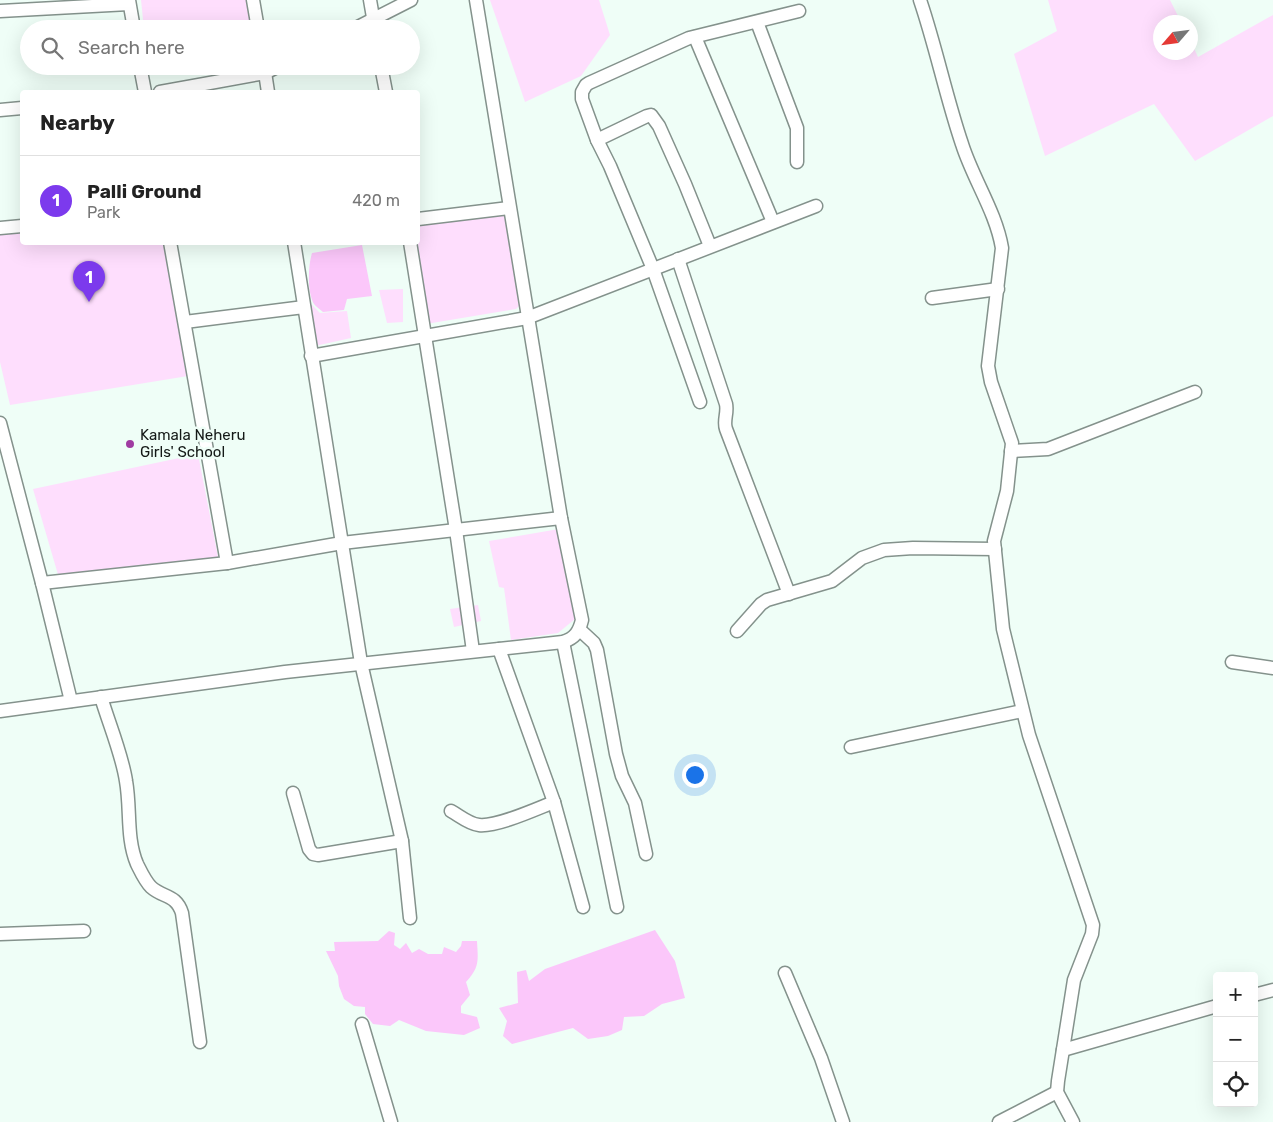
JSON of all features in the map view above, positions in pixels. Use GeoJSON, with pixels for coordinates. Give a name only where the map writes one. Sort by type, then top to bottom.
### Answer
{"type":"FeatureCollection","features":[{"type":"Feature","properties":{"kind":"street"},"geometry":{"type":"LineString","coordinates":[[35,0],[53,8]]}},
{"type":"Feature","properties":{"kind":"street"},"geometry":{"type":"LineString","coordinates":[[253,0],[256,20]]}},
{"type":"Feature","properties":{"kind":"street"},"geometry":{"type":"LineString","coordinates":[[370,0],[374,20]]}},
{"type":"Feature","properties":{"kind":"street"},"geometry":{"type":"LineString","coordinates":[[381,20],[411,0]]}},
{"type":"Feature","properties":{"kind":"street"},"geometry":{"type":"LineString","coordinates":[[0,711],[361,663],[563,642],[572,639],[580,630],[582,620],[561,518],[476,0]]}},
{"type":"Feature","properties":{"kind":"street"},"geometry":{"type":"LineString","coordinates":[[920,0],[930,28],[962,144],[1000,238],[1002,260],[988,366],[991,382],[1011,438],[1007,491],[994,541],[1003,629],[1022,711],[1093,925],[1092,934],[1074,980],[1058,1092],[1073,1122]]}},
{"type":"Feature","properties":{"kind":"street"},"geometry":{"type":"LineString","coordinates":[[0,11],[129,2],[132,20]]}},
{"type":"Feature","properties":{"kind":"street"},"geometry":{"type":"LineString","coordinates":[[700,402],[653,269],[610,166],[597,140],[582,99],[582,92],[586,86],[676,42],[800,11]]}},
{"type":"Feature","properties":{"kind":"street"},"geometry":{"type":"LineString","coordinates":[[758,22],[797,128],[797,162]]}},
{"type":"Feature","properties":{"kind":"street"},"geometry":{"type":"LineString","coordinates":[[694,37],[772,222]]}},
{"type":"Feature","properties":{"kind":"street"},"geometry":{"type":"LineString","coordinates":[[142,75],[145,90]]}},
{"type":"Feature","properties":{"kind":"street"},"geometry":{"type":"LineString","coordinates":[[169,90],[240,75]]}},
{"type":"Feature","properties":{"kind":"street"},"geometry":{"type":"LineString","coordinates":[[265,75],[268,90]]}},
{"type":"Feature","properties":{"kind":"street"},"geometry":{"type":"LineString","coordinates":[[383,75],[386,90]]}},
{"type":"Feature","properties":{"kind":"street"},"geometry":{"type":"LineString","coordinates":[[0,110],[20,108]]}},
{"type":"Feature","properties":{"kind":"street"},"geometry":{"type":"LineString","coordinates":[[597,140],[651,115],[659,126],[710,246]]}},
{"type":"Feature","properties":{"kind":"street"},"geometry":{"type":"LineString","coordinates":[[312,356],[527,318],[816,206]]}},
{"type":"Feature","properties":{"kind":"street"},"geometry":{"type":"LineString","coordinates":[[420,219],[509,208]]}},
{"type":"Feature","properties":{"kind":"street"},"geometry":{"type":"LineString","coordinates":[[0,228],[20,226]]}},
{"type":"Feature","properties":{"kind":"street"},"geometry":{"type":"LineString","coordinates":[[171,245],[227,563]]}},
{"type":"Feature","properties":{"kind":"street"},"geometry":{"type":"LineString","coordinates":[[294,245],[361,663],[402,842],[410,918]]}},
{"type":"Feature","properties":{"kind":"street"},"geometry":{"type":"LineString","coordinates":[[410,245],[456,530],[473,651]]}},
{"type":"Feature","properties":{"kind":"street"},"geometry":{"type":"LineString","coordinates":[[678,259],[726,404],[727,415],[724,424],[789,594]]}},
{"type":"Feature","properties":{"kind":"street"},"geometry":{"type":"LineString","coordinates":[[932,298],[998,289]]}},
{"type":"Feature","properties":{"kind":"street"},"geometry":{"type":"LineString","coordinates":[[185,322],[304,307]]}},
{"type":"Feature","properties":{"kind":"street"},"geometry":{"type":"LineString","coordinates":[[1011,451],[1048,449],[1195,392]]}},
{"type":"Feature","properties":{"kind":"street"},"geometry":{"type":"LineString","coordinates":[[0,423],[42,582],[70,701]]}},
{"type":"Feature","properties":{"kind":"street"},"geometry":{"type":"LineString","coordinates":[[42,582],[227,563],[342,543],[561,518]]}},
{"type":"Feature","properties":{"kind":"street"},"geometry":{"type":"LineString","coordinates":[[737,631],[761,604],[767,600],[832,582],[862,558],[884,550],[995,548]]}},
{"type":"Feature","properties":{"kind":"street"},"geometry":{"type":"LineString","coordinates":[[580,630],[594,643],[597,650],[616,754],[622,776],[635,803],[646,854]]}},
{"type":"Feature","properties":{"kind":"street"},"geometry":{"type":"LineString","coordinates":[[563,642],[617,906]]}},
{"type":"Feature","properties":{"kind":"street"},"geometry":{"type":"LineString","coordinates":[[499,649],[554,802],[583,907]]}},
{"type":"Feature","properties":{"kind":"street"},"geometry":{"type":"LineString","coordinates":[[1232,662],[1273,668]]}},
{"type":"Feature","properties":{"kind":"street"},"geometry":{"type":"LineString","coordinates":[[101,697],[126,782],[132,848],[137,864],[152,888],[173,899],[180,907],[182,913],[200,1042]]}},
{"type":"Feature","properties":{"kind":"street"},"geometry":{"type":"LineString","coordinates":[[851,748],[1022,711]]}},
{"type":"Feature","properties":{"kind":"street"},"geometry":{"type":"LineString","coordinates":[[293,793],[309,849],[313,854],[318,855],[402,842]]}},
{"type":"Feature","properties":{"kind":"street"},"geometry":{"type":"LineString","coordinates":[[451,811],[478,825],[491,825],[554,802]]}},
{"type":"Feature","properties":{"kind":"street"},"geometry":{"type":"LineString","coordinates":[[0,934],[84,931]]}},
{"type":"Feature","properties":{"kind":"street"},"geometry":{"type":"LineString","coordinates":[[785,973],[820,1058],[843,1122]]}},
{"type":"Feature","properties":{"kind":"street"},"geometry":{"type":"LineString","coordinates":[[1258,994],[1273,990]]}},
{"type":"Feature","properties":{"kind":"street"},"geometry":{"type":"LineString","coordinates":[[1063,1050],[1213,1007]]}},
{"type":"Feature","properties":{"kind":"street"},"geometry":{"type":"LineString","coordinates":[[362,1024],[391,1122]]}},
{"type":"Feature","properties":{"kind":"street"},"geometry":{"type":"LineString","coordinates":[[999,1122],[1058,1092]]}},
{"type":"Feature","properties":{"kind":"shaded area"},"geometry":{"type":"Polygon","coordinates":[[[141,0],[251,0],[255,20],[143,20],[141,0]]]}},
{"type":"Feature","properties":{"kind":"shaded area"},"geometry":{"type":"Polygon","coordinates":[[[490,0],[599,0],[610,35],[581,76],[525,102],[490,0]]]}},
{"type":"Feature","properties":{"kind":"shaded area"},"geometry":{"type":"Polygon","coordinates":[[[1048,0],[1170,0],[1178,15],[1153,15],[1153,60],[1198,60],[1198,57],[1273,15],[1273,116],[1195,161],[1154,104],[1045,156],[1014,54],[1057,31],[1048,0]]]}},
{"type":"Feature","properties":{"kind":"shaded area"},"geometry":{"type":"Polygon","coordinates":[[[508,212],[523,302],[516,309],[420,325],[410,245],[420,245],[420,221],[508,212]]]}},
{"type":"Feature","properties":{"kind":"shaded area"},"geometry":{"type":"Polygon","coordinates":[[[20,231],[20,245],[169,245],[188,376],[10,405],[0,362],[0,232],[20,231]]]}},
{"type":"Feature","properties":{"kind":"shaded area"},"geometry":{"type":"Polygon","coordinates":[[[362,245],[372,296],[347,299],[344,310],[323,312],[314,304],[310,293],[309,272],[312,253],[362,245]]]}},
{"type":"Feature","properties":{"kind":"shaded area"},"geometry":{"type":"Polygon","coordinates":[[[403,289],[403,322],[387,323],[379,290],[403,289]]]}},
{"type":"Feature","properties":{"kind":"shaded area"},"geometry":{"type":"Polygon","coordinates":[[[311,304],[320,313],[347,311],[351,338],[315,346],[311,304]]]}},
{"type":"Feature","properties":{"kind":"shaded area"},"geometry":{"type":"Polygon","coordinates":[[[198,454],[218,557],[59,578],[33,489],[198,454]]]}},
{"type":"Feature","properties":{"kind":"shaded area"},"geometry":{"type":"Polygon","coordinates":[[[559,529],[575,619],[558,633],[511,640],[504,588],[499,587],[489,541],[559,529]]]}},
{"type":"Feature","properties":{"kind":"shaded area"},"geometry":{"type":"Polygon","coordinates":[[[478,605],[481,621],[454,627],[450,609],[478,605]]]}},
{"type":"Feature","properties":{"kind":"shaded area"},"geometry":{"type":"Polygon","coordinates":[[[655,930],[675,961],[685,998],[662,1004],[644,1016],[624,1017],[622,1030],[608,1036],[588,1039],[573,1028],[512,1044],[503,1036],[507,1021],[499,1008],[518,1003],[517,972],[526,970],[529,981],[545,969],[655,930]]]}},
{"type":"Feature","properties":{"kind":"shaded area"},"geometry":{"type":"Polygon","coordinates":[[[389,931],[395,933],[394,945],[400,949],[406,943],[412,953],[419,949],[428,954],[442,954],[444,947],[456,952],[461,946],[462,941],[477,941],[476,967],[466,982],[470,995],[461,1006],[461,1013],[477,1017],[480,1028],[464,1035],[426,1031],[399,1020],[390,1026],[373,1024],[365,1014],[365,1007],[354,1006],[344,999],[339,986],[338,976],[326,951],[335,951],[334,942],[378,941],[389,931]]]}},
{"type":"Feature","properties":{"kind":"place","name":"Palli Ground"},"geometry":{"type":"Point","coordinates":[89,302]}},
{"type":"Feature","properties":{"kind":"place","name":"Kamala Neheru Girls' School"},"geometry":{"type":"Point","coordinates":[130,444]}}]}
